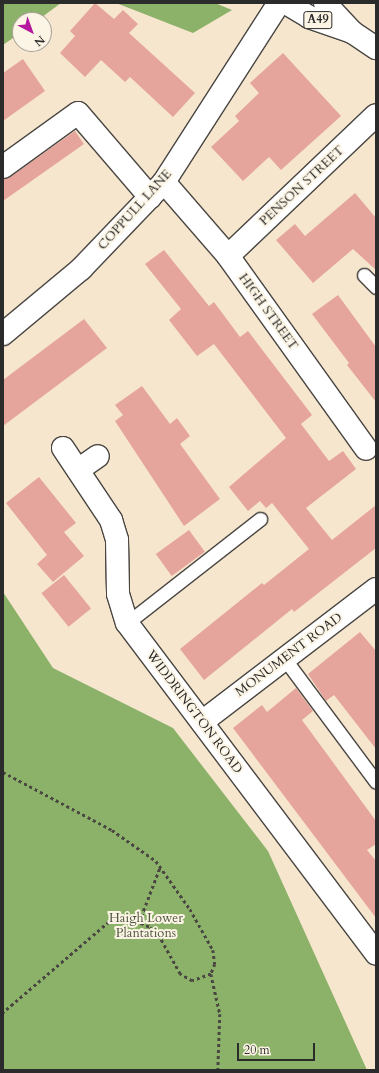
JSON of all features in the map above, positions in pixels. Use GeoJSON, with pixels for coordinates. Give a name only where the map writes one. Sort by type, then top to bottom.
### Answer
{"type":"FeatureCollection","features":[{"type":"Feature","properties":{"kind":"main road","name":"COPPULL LANE"},"geometry":{"type":"LineString","coordinates":[[3,334],[82,269],[157,189],[279,3]]}},
{"type":"Feature","properties":{"kind":"main road","name":"A49"},"geometry":{"type":"LineString","coordinates":[[286,3],[309,17],[352,32]]}},
{"type":"Feature","properties":{"kind":"main road","name":"A49"},"geometry":{"type":"LineString","coordinates":[[325,3],[352,32],[376,48]]}},
{"type":"Feature","properties":{"kind":"main road","name":"HIGH STREET"},"geometry":{"type":"LineString","coordinates":[[3,167],[78,113],[228,256],[371,448]]}},
{"type":"Feature","properties":{"kind":"main road","name":"PENSON STREET"},"geometry":{"type":"LineString","coordinates":[[228,256],[376,115]]}},
{"type":"Feature","properties":{"kind":"main road","name":"WIDDRINGTON ROAD"},"geometry":{"type":"LineString","coordinates":[[63,448],[111,520],[117,540],[118,594],[127,623],[376,954]]}},
{"type":"Feature","properties":{"kind":"main road"},"geometry":{"type":"LineString","coordinates":[[78,470],[98,456]]}},
{"type":"Feature","properties":{"kind":"main road","name":"MONUMENT ROAD"},"geometry":{"type":"LineString","coordinates":[[202,722],[284,658],[373,597]]}},
{"type":"Feature","properties":{"kind":"lane"},"geometry":{"type":"LineString","coordinates":[[364,275],[376,287]]}},
{"type":"Feature","properties":{"kind":"lane"},"geometry":{"type":"LineString","coordinates":[[127,623],[260,519]]}},
{"type":"Feature","properties":{"kind":"lane"},"geometry":{"type":"LineString","coordinates":[[284,658],[376,782]]}},
{"type":"Feature","properties":{"kind":"path"},"geometry":{"type":"LineString","coordinates":[[3,772],[112,830],[156,861],[190,909],[213,950],[216,964],[211,974],[220,1014],[218,1070]]}},
{"type":"Feature","properties":{"kind":"path"},"geometry":{"type":"LineString","coordinates":[[138,922],[160,867]]}},
{"type":"Feature","properties":{"kind":"path"},"geometry":{"type":"LineString","coordinates":[[3,1013],[109,922],[123,920],[138,922],[149,927],[160,938],[180,974],[192,981],[211,974]]}},
{"type":"Feature","properties":{"kind":"green space"},"geometry":{"type":"Polygon","coordinates":[[[3,3],[61,3],[49,12],[12,12],[12,39],[3,45],[3,3]]]}},
{"type":"Feature","properties":{"kind":"green space"},"geometry":{"type":"Polygon","coordinates":[[[116,3],[215,3],[232,10],[193,33],[116,3]]]}},
{"type":"Feature","properties":{"kind":"green space","name":"Haigh Lower Plantations"},"geometry":{"type":"Polygon","coordinates":[[[3,592],[53,668],[173,728],[268,851],[367,1070],[3,1070],[3,592]]]}},
{"type":"Feature","properties":{"kind":"building"},"geometry":{"type":"Polygon","coordinates":[[[95,3],[114,19],[123,10],[138,24],[129,33],[195,93],[173,117],[130,77],[125,82],[101,60],[85,77],[60,53],[75,36],[70,31],[95,3]]]}},
{"type":"Feature","properties":{"kind":"building"},"geometry":{"type":"Polygon","coordinates":[[[283,53],[341,116],[281,170],[269,157],[243,181],[211,147],[239,121],[235,116],[259,93],[250,83],[283,53]]]}},
{"type":"Feature","properties":{"kind":"building"},"geometry":{"type":"Polygon","coordinates":[[[23,59],[45,91],[3,121],[3,73],[23,59]]]}},
{"type":"Feature","properties":{"kind":"building"},"geometry":{"type":"Polygon","coordinates":[[[75,131],[84,144],[3,201],[3,179],[10,177],[75,131]]]}},
{"type":"Feature","properties":{"kind":"building"},"geometry":{"type":"Polygon","coordinates":[[[355,193],[376,218],[376,270],[353,249],[313,283],[276,240],[295,224],[305,236],[355,193]]]}},
{"type":"Feature","properties":{"kind":"building"},"geometry":{"type":"Polygon","coordinates":[[[164,250],[209,306],[214,302],[240,337],[248,331],[312,415],[301,424],[329,461],[343,451],[356,469],[306,508],[332,540],[376,505],[376,548],[294,612],[292,609],[204,680],[180,649],[262,583],[264,585],[309,549],[272,503],[266,508],[260,501],[248,511],[229,487],[286,438],[214,344],[197,356],[169,320],[181,309],[145,264],[164,250]]]}},
{"type":"Feature","properties":{"kind":"building"},"geometry":{"type":"Polygon","coordinates":[[[338,295],[376,347],[376,402],[347,365],[349,363],[312,314],[338,295]]]}},
{"type":"Feature","properties":{"kind":"building"},"geometry":{"type":"Polygon","coordinates":[[[84,319],[107,348],[3,426],[3,380],[84,319]]]}},
{"type":"Feature","properties":{"kind":"building"},"geometry":{"type":"Polygon","coordinates":[[[142,386],[170,424],[177,418],[190,436],[180,444],[220,499],[184,526],[115,421],[123,415],[115,405],[142,386]]]}},
{"type":"Feature","properties":{"kind":"building"},"geometry":{"type":"Polygon","coordinates":[[[39,477],[76,523],[64,532],[84,556],[53,582],[37,564],[47,555],[6,503],[39,477]]]}},
{"type":"Feature","properties":{"kind":"building"},"geometry":{"type":"Polygon","coordinates":[[[189,530],[205,552],[172,576],[156,554],[189,530]]]}},
{"type":"Feature","properties":{"kind":"building"},"geometry":{"type":"Polygon","coordinates":[[[64,575],[91,608],[69,627],[41,593],[64,575]]]}},
{"type":"Feature","properties":{"kind":"building"},"geometry":{"type":"Polygon","coordinates":[[[360,632],[376,651],[376,749],[334,695],[326,701],[308,674],[360,632]]]}},
{"type":"Feature","properties":{"kind":"building"},"geometry":{"type":"Polygon","coordinates":[[[296,688],[313,711],[302,720],[376,821],[376,844],[367,850],[376,861],[376,918],[233,728],[262,705],[267,712],[296,688]]]}}]}
